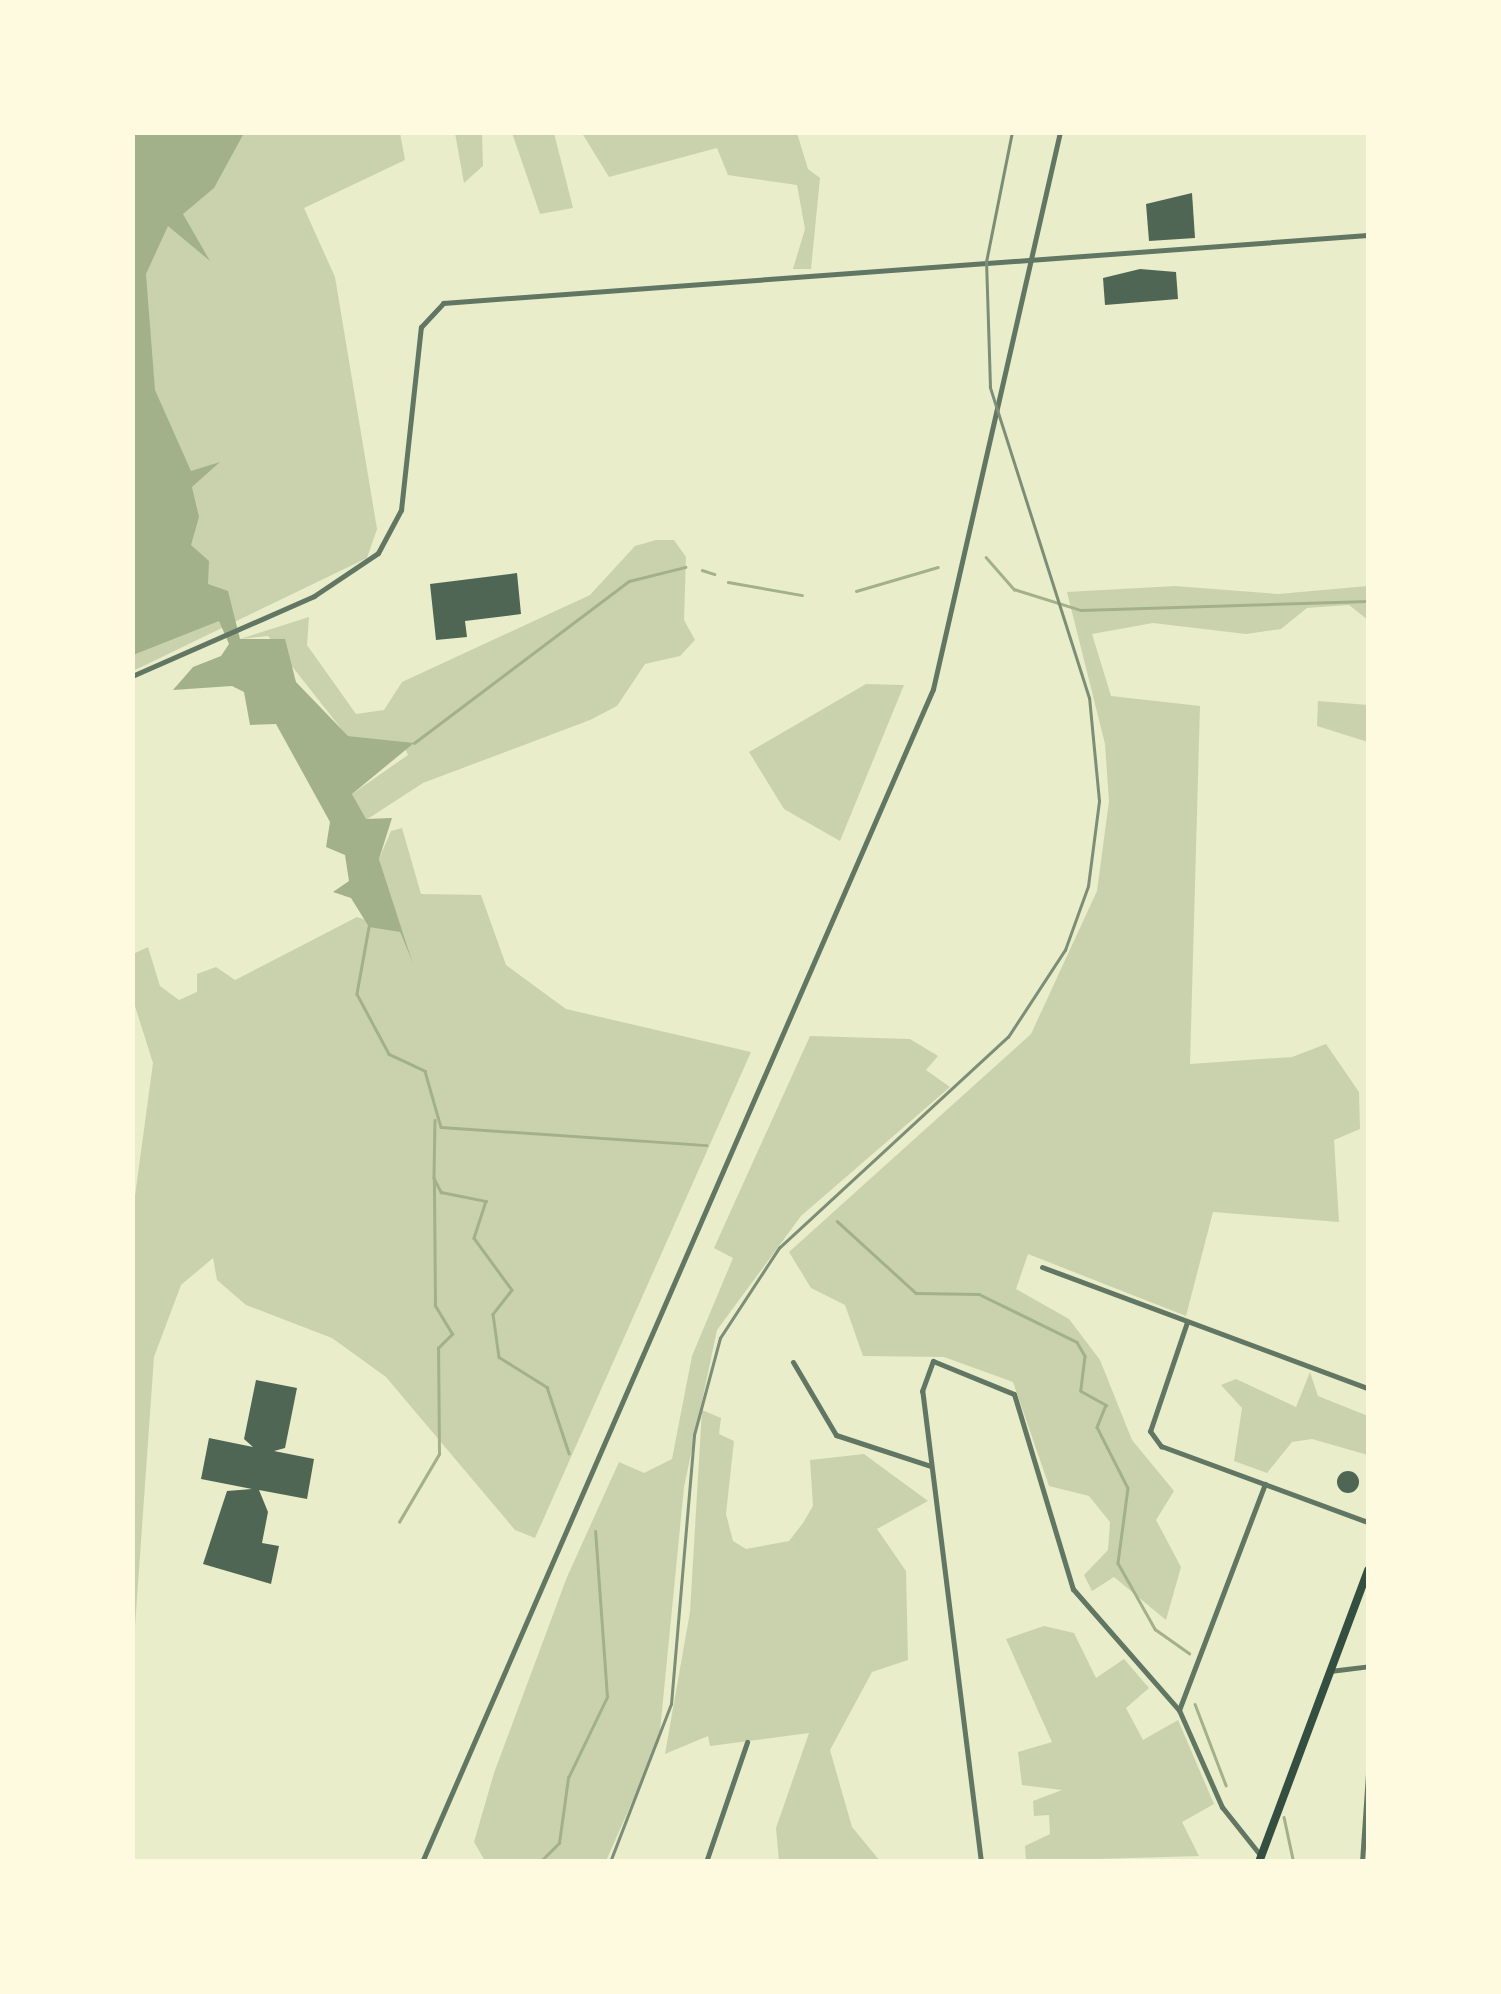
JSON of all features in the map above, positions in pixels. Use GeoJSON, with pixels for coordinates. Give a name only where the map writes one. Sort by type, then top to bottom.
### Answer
{"type":"FeatureCollection","features":[{"type":"Feature","properties":{"kind":"main road"},"geometry":{"type":"LineString","coordinates":[[1260,1859],[1368,1570]]}},
{"type":"Feature","properties":{"kind":"street"},"geometry":{"type":"LineString","coordinates":[[422,1862],[927,706],[1060,132]]}},
{"type":"Feature","properties":{"kind":"street"},"geometry":{"type":"LineString","coordinates":[[132,676],[342,580],[392,536],[421,327],[443,303],[1368,235]]}},
{"type":"Feature","properties":{"kind":"street"},"geometry":{"type":"LineString","coordinates":[[1042,1266],[1368,1388]]}},
{"type":"Feature","properties":{"kind":"street"},"geometry":{"type":"LineString","coordinates":[[1187,1322],[1150,1431],[1161,1446],[1368,1522]]}},
{"type":"Feature","properties":{"kind":"street"},"geometry":{"type":"LineString","coordinates":[[793,1362],[836,1436],[931,1466]]}},
{"type":"Feature","properties":{"kind":"street"},"geometry":{"type":"LineString","coordinates":[[981,1862],[931,1466],[924,1370],[932,1362],[1014,1394],[1073,1589],[1178,1710],[1222,1807],[1260,1859]]}},
{"type":"Feature","properties":{"kind":"street"},"geometry":{"type":"LineString","coordinates":[[1178,1710],[1266,1483]]}},
{"type":"Feature","properties":{"kind":"street"},"geometry":{"type":"LineString","coordinates":[[1330,1671],[1368,1666]]}},
{"type":"Feature","properties":{"kind":"street"},"geometry":{"type":"LineString","coordinates":[[706,1862],[747,1742]]}},
{"type":"Feature","properties":{"kind":"street"},"geometry":{"type":"LineString","coordinates":[[1362,1862],[1368,1773]]}},
{"type":"Feature","properties":{"kind":"shaded area"},"geometry":{"type":"Polygon","coordinates":[[[132,133],[400,133],[405,160],[304,208],[335,277],[377,529],[367,558],[133,671],[132,133]]]}},
{"type":"Feature","properties":{"kind":"shaded area"},"geometry":{"type":"Polygon","coordinates":[[[132,133],[244,133],[214,188],[183,214],[210,261],[168,226],[146,274],[155,390],[191,471],[220,462],[192,487],[199,517],[191,545],[209,561],[208,584],[228,591],[240,639],[285,639],[296,682],[348,736],[414,743],[352,794],[366,819],[392,818],[379,859],[413,964],[400,932],[369,927],[351,898],[333,892],[349,881],[345,855],[326,847],[330,822],[276,724],[250,725],[244,692],[232,686],[173,690],[193,667],[221,656],[229,644],[219,621],[133,655],[132,133]]]}},
{"type":"Feature","properties":{"kind":"shaded area"},"geometry":{"type":"Polygon","coordinates":[[[455,133],[482,133],[483,166],[464,183],[455,133]]]}},
{"type":"Feature","properties":{"kind":"shaded area"},"geometry":{"type":"Polygon","coordinates":[[[512,133],[554,133],[573,208],[540,214],[512,133]]]}},
{"type":"Feature","properties":{"kind":"shaded area"},"geometry":{"type":"Polygon","coordinates":[[[582,133],[797,133],[808,169],[820,178],[811,269],[793,269],[805,229],[797,185],[728,175],[717,148],[609,177],[582,133]]]}},
{"type":"Feature","properties":{"kind":"shaded area"},"geometry":{"type":"Polygon","coordinates":[[[674,540],[686,557],[684,620],[695,640],[680,656],[645,664],[617,706],[590,720],[423,783],[366,820],[352,794],[408,755],[402,742],[347,736],[268,636],[240,639],[309,617],[307,645],[356,714],[384,710],[402,682],[590,595],[635,546],[674,540]]]}},
{"type":"Feature","properties":{"kind":"shaded area"},"geometry":{"type":"Polygon","coordinates":[[[1175,586],[1278,594],[1368,586],[1368,620],[1349,605],[1307,608],[1281,629],[1246,634],[1153,623],[1092,634],[1111,696],[1200,706],[1190,1064],[1292,1057],[1326,1044],[1359,1092],[1360,1129],[1334,1140],[1339,1222],[1213,1212],[1186,1316],[1028,1254],[1016,1289],[1069,1319],[1100,1360],[1132,1440],[1174,1491],[1156,1520],[1181,1567],[1166,1620],[1114,1577],[1092,1591],[1084,1575],[1108,1550],[1110,1522],[1089,1496],[1049,1486],[1013,1382],[944,1357],[863,1356],[845,1305],[811,1288],[789,1252],[1031,1034],[1097,891],[1109,801],[1105,744],[1067,592],[1175,586]]]}},
{"type":"Feature","properties":{"kind":"shaded area"},"geometry":{"type":"Polygon","coordinates":[[[866,684],[904,685],[840,841],[784,809],[749,752],[866,684]]]}},
{"type":"Feature","properties":{"kind":"shaded area"},"geometry":{"type":"Polygon","coordinates":[[[1318,701],[1368,705],[1368,742],[1317,726],[1318,701]]]}},
{"type":"Feature","properties":{"kind":"shaded area"},"geometry":{"type":"Polygon","coordinates":[[[402,828],[421,894],[481,895],[506,965],[566,1009],[751,1052],[535,1538],[515,1530],[386,1377],[332,1338],[246,1305],[217,1280],[213,1258],[181,1285],[154,1357],[133,1655],[132,1218],[153,1063],[133,1000],[133,954],[148,947],[160,986],[179,1000],[197,992],[197,974],[216,967],[235,980],[357,917],[400,932],[412,962],[379,859],[391,831],[402,828]]]}},
{"type":"Feature","properties":{"kind":"shaded area"},"geometry":{"type":"Polygon","coordinates":[[[810,1036],[910,1039],[938,1056],[926,1070],[950,1087],[801,1216],[717,1330],[684,1487],[659,1741],[606,1861],[485,1861],[474,1842],[494,1773],[567,1577],[619,1462],[644,1473],[672,1459],[692,1356],[733,1258],[714,1248],[810,1036]]]}},
{"type":"Feature","properties":{"kind":"shaded area"},"geometry":{"type":"Polygon","coordinates":[[[1310,1372],[1318,1396],[1368,1416],[1368,1455],[1312,1439],[1292,1442],[1267,1473],[1234,1461],[1242,1408],[1221,1385],[1236,1379],[1296,1407],[1310,1372]]]}},
{"type":"Feature","properties":{"kind":"shaded area"},"geometry":{"type":"Polygon","coordinates":[[[702,1410],[721,1418],[719,1434],[734,1441],[726,1514],[733,1541],[746,1549],[789,1541],[803,1523],[813,1506],[810,1460],[864,1454],[928,1501],[877,1529],[906,1571],[908,1660],[872,1672],[830,1750],[852,1827],[880,1861],[779,1861],[776,1828],[809,1733],[710,1746],[708,1736],[665,1754],[690,1612],[702,1410]]]}},
{"type":"Feature","properties":{"kind":"shaded area"},"geometry":{"type":"Polygon","coordinates":[[[1044,1626],[1074,1633],[1096,1678],[1124,1659],[1149,1688],[1126,1708],[1143,1740],[1178,1720],[1214,1804],[1182,1822],[1199,1856],[1026,1861],[1025,1846],[1050,1834],[1049,1815],[1034,1816],[1033,1801],[1062,1790],[1022,1785],[1018,1752],[1052,1742],[1006,1639],[1044,1626]]]}},
{"type":"Feature","properties":{"kind":"building"},"geometry":{"type":"Polygon","coordinates":[[[1192,193],[1195,238],[1149,241],[1146,204],[1192,193]]]}},
{"type":"Feature","properties":{"kind":"building"},"geometry":{"type":"Polygon","coordinates":[[[1140,269],[1176,272],[1178,299],[1105,305],[1103,278],[1140,269]]]}},
{"type":"Feature","properties":{"kind":"building"},"geometry":{"type":"Polygon","coordinates":[[[517,573],[521,614],[465,621],[467,637],[436,640],[430,584],[517,573]]]}},
{"type":"Feature","properties":{"kind":"building"},"geometry":{"type":"Polygon","coordinates":[[[256,1380],[297,1388],[285,1448],[274,1451],[314,1459],[307,1499],[259,1490],[268,1512],[262,1543],[279,1546],[271,1584],[203,1564],[227,1491],[252,1489],[201,1479],[209,1438],[253,1447],[244,1439],[256,1380]]]}},
{"type":"Feature","properties":{"kind":"building"},"geometry":{"type":"Polygon","coordinates":[[[1344,1471],[1352,1471],[1359,1482],[1352,1493],[1344,1493],[1337,1486],[1337,1478],[1344,1471]]]}},
{"type":"Feature","properties":{"kind":"waterway"},"geometry":{"type":"LineString","coordinates":[[986,557],[1014,589],[1081,610],[1368,601]]}},
{"type":"Feature","properties":{"kind":"waterway"},"geometry":{"type":"LineString","coordinates":[[414,743],[629,581],[685,567]]}},
{"type":"Feature","properties":{"kind":"waterway"},"geometry":{"type":"LineString","coordinates":[[856,591],[938,567]]}},
{"type":"Feature","properties":{"kind":"waterway"},"geometry":{"type":"LineString","coordinates":[[702,570],[714,574]]}},
{"type":"Feature","properties":{"kind":"waterway"},"geometry":{"type":"LineString","coordinates":[[728,582],[802,595]]}},
{"type":"Feature","properties":{"kind":"waterway"},"geometry":{"type":"LineString","coordinates":[[369,927],[357,994],[389,1054],[425,1071],[441,1127],[706,1145]]}},
{"type":"Feature","properties":{"kind":"waterway"},"geometry":{"type":"LineString","coordinates":[[435,1120],[434,1178],[441,1192],[486,1201],[474,1238],[512,1290],[493,1314],[499,1357],[547,1387],[569,1453]]}},
{"type":"Feature","properties":{"kind":"waterway"},"geometry":{"type":"LineString","coordinates":[[399,1522],[439,1454],[438,1348],[452,1334],[435,1306],[434,1181]]}},
{"type":"Feature","properties":{"kind":"waterway"},"geometry":{"type":"LineString","coordinates":[[837,1221],[916,1293],[979,1294],[1077,1342],[1085,1356],[1081,1391],[1106,1405],[1097,1427],[1128,1488],[1118,1563],[1155,1629],[1189,1653]]}},
{"type":"Feature","properties":{"kind":"waterway"},"geometry":{"type":"LineString","coordinates":[[540,1862],[559,1843],[568,1778],[607,1697],[595,1531]]}},
{"type":"Feature","properties":{"kind":"waterway"},"geometry":{"type":"LineString","coordinates":[[1195,1704],[1226,1785]]}},
{"type":"Feature","properties":{"kind":"waterway"},"geometry":{"type":"LineString","coordinates":[[1284,1817],[1293,1859]]}},
{"type":"Feature","properties":{"kind":"railway"},"geometry":{"type":"LineString","coordinates":[[610,1862],[671,1704],[694,1435],[720,1338],[779,1248],[1008,1037],[1065,950],[1088,886],[1099,801],[1089,698],[990,387],[986,262],[1012,132]]}}]}
